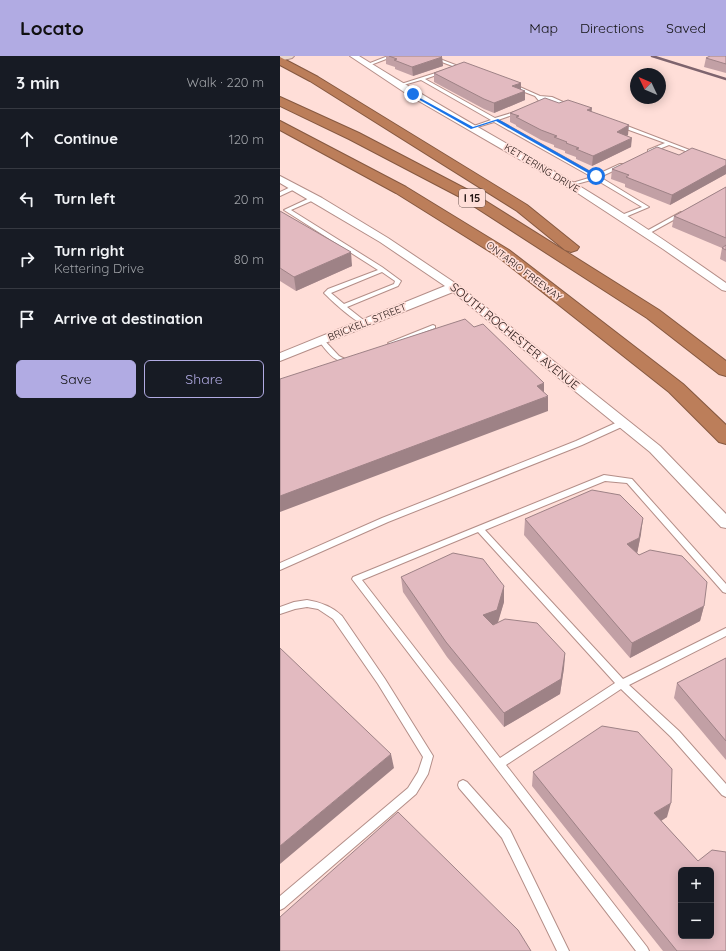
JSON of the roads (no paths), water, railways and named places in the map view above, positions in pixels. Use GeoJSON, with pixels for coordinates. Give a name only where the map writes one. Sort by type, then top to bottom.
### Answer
{"type":"FeatureCollection","features":[{"type":"Feature","properties":{"kind":"highway"},"geometry":{"type":"LineString","coordinates":[[280,59],[522,208],[654,314]]}},
{"type":"Feature","properties":{"kind":"highway"},"geometry":{"type":"LineString","coordinates":[[280,72],[375,118]]}},
{"type":"Feature","properties":{"kind":"highway","name":"I 15"},"geometry":{"type":"LineString","coordinates":[[280,101],[354,136],[463,193],[654,314],[726,370]]}},
{"type":"Feature","properties":{"kind":"highway","name":"ONTARIO FREEWAY"},"geometry":{"type":"LineString","coordinates":[[280,125],[402,190],[503,253],[676,388],[726,436]]}},
{"type":"Feature","properties":{"kind":"highway"},"geometry":{"type":"LineString","coordinates":[[280,135],[355,165]]}},
{"type":"Feature","properties":{"kind":"main road"},"geometry":{"type":"LineString","coordinates":[[280,59],[288,56]]}},
{"type":"Feature","properties":{"kind":"street","name":"KETTERING DRIVE"},"geometry":{"type":"LineString","coordinates":[[354,56],[400,85],[571,185],[646,233],[726,288]]}},
{"type":"Feature","properties":{"kind":"street","name":"SOUTH ROCHESTER AVENUE"},"geometry":{"type":"LineString","coordinates":[[280,180],[295,187],[384,240],[454,286],[655,450],[726,523]]}},
{"type":"Feature","properties":{"kind":"street","name":"BRICKELL STREET"},"geometry":{"type":"LineString","coordinates":[[280,357],[454,286]]}},
{"type":"Feature","properties":{"kind":"lane"},"geometry":{"type":"LineString","coordinates":[[367,65],[392,56]]}},
{"type":"Feature","properties":{"kind":"lane"},"geometry":{"type":"LineString","coordinates":[[428,56],[472,71]]}},
{"type":"Feature","properties":{"kind":"lane"},"geometry":{"type":"LineString","coordinates":[[452,69],[458,67]]}},
{"type":"Feature","properties":{"kind":"lane"},"geometry":{"type":"LineString","coordinates":[[400,85],[421,80],[446,71]]}},
{"type":"Feature","properties":{"kind":"lane"},"geometry":{"type":"LineString","coordinates":[[421,80],[497,120],[596,176],[646,207],[621,217]]}},
{"type":"Feature","properties":{"kind":"lane"},"geometry":{"type":"LineString","coordinates":[[503,83],[540,97],[550,98],[574,107]]}},
{"type":"Feature","properties":{"kind":"lane"},"geometry":{"type":"LineString","coordinates":[[536,104],[543,100],[540,97]]}},
{"type":"Feature","properties":{"kind":"lane"},"geometry":{"type":"LineString","coordinates":[[473,128],[497,120],[524,108]]}},
{"type":"Feature","properties":{"kind":"lane"},"geometry":{"type":"LineString","coordinates":[[618,124],[705,156]]}},
{"type":"Feature","properties":{"kind":"lane"},"geometry":{"type":"LineString","coordinates":[[647,153],[669,143]]}},
{"type":"Feature","properties":{"kind":"lane"},"geometry":{"type":"LineString","coordinates":[[571,185],[626,163]]}},
{"type":"Feature","properties":{"kind":"lane"},"geometry":{"type":"LineString","coordinates":[[280,194],[295,187]]}},
{"type":"Feature","properties":{"kind":"lane"},"geometry":{"type":"LineString","coordinates":[[314,198],[287,210],[398,281],[396,284],[343,306]]}},
{"type":"Feature","properties":{"kind":"lane"},"geometry":{"type":"LineString","coordinates":[[646,233],[688,211]]}},
{"type":"Feature","properties":{"kind":"lane"},"geometry":{"type":"LineString","coordinates":[[364,323],[328,293],[330,290],[383,270]]}},
{"type":"Feature","properties":{"kind":"lane"},"geometry":{"type":"LineString","coordinates":[[383,346],[433,327]]}},
{"type":"Feature","properties":{"kind":"lane"},"geometry":{"type":"LineString","coordinates":[[321,340],[339,360],[343,361],[355,358]]}},
{"type":"Feature","properties":{"kind":"lane"},"geometry":{"type":"LineString","coordinates":[[280,567],[385,520],[579,443],[623,423]]}},
{"type":"Feature","properties":{"kind":"lane"},"geometry":{"type":"LineString","coordinates":[[644,951],[356,579],[604,478],[629,481],[726,590]]}},
{"type":"Feature","properties":{"kind":"lane"},"geometry":{"type":"LineString","coordinates":[[480,528],[622,684],[675,734],[726,792]]}},
{"type":"Feature","properties":{"kind":"lane"},"geometry":{"type":"LineString","coordinates":[[280,611],[293,605],[307,604],[319,606],[335,615],[367,658],[428,756],[423,774],[412,791],[280,904]]}},
{"type":"Feature","properties":{"kind":"lane"},"geometry":{"type":"LineString","coordinates":[[499,764],[622,684],[726,632]]}},
{"type":"Feature","properties":{"kind":"lane"},"geometry":{"type":"LineString","coordinates":[[463,785],[506,834],[563,951]]}},
{"type":"Feature","properties":{"kind":"waterway"},"geometry":{"type":"LineString","coordinates":[[652,56],[726,79]]}}]}
